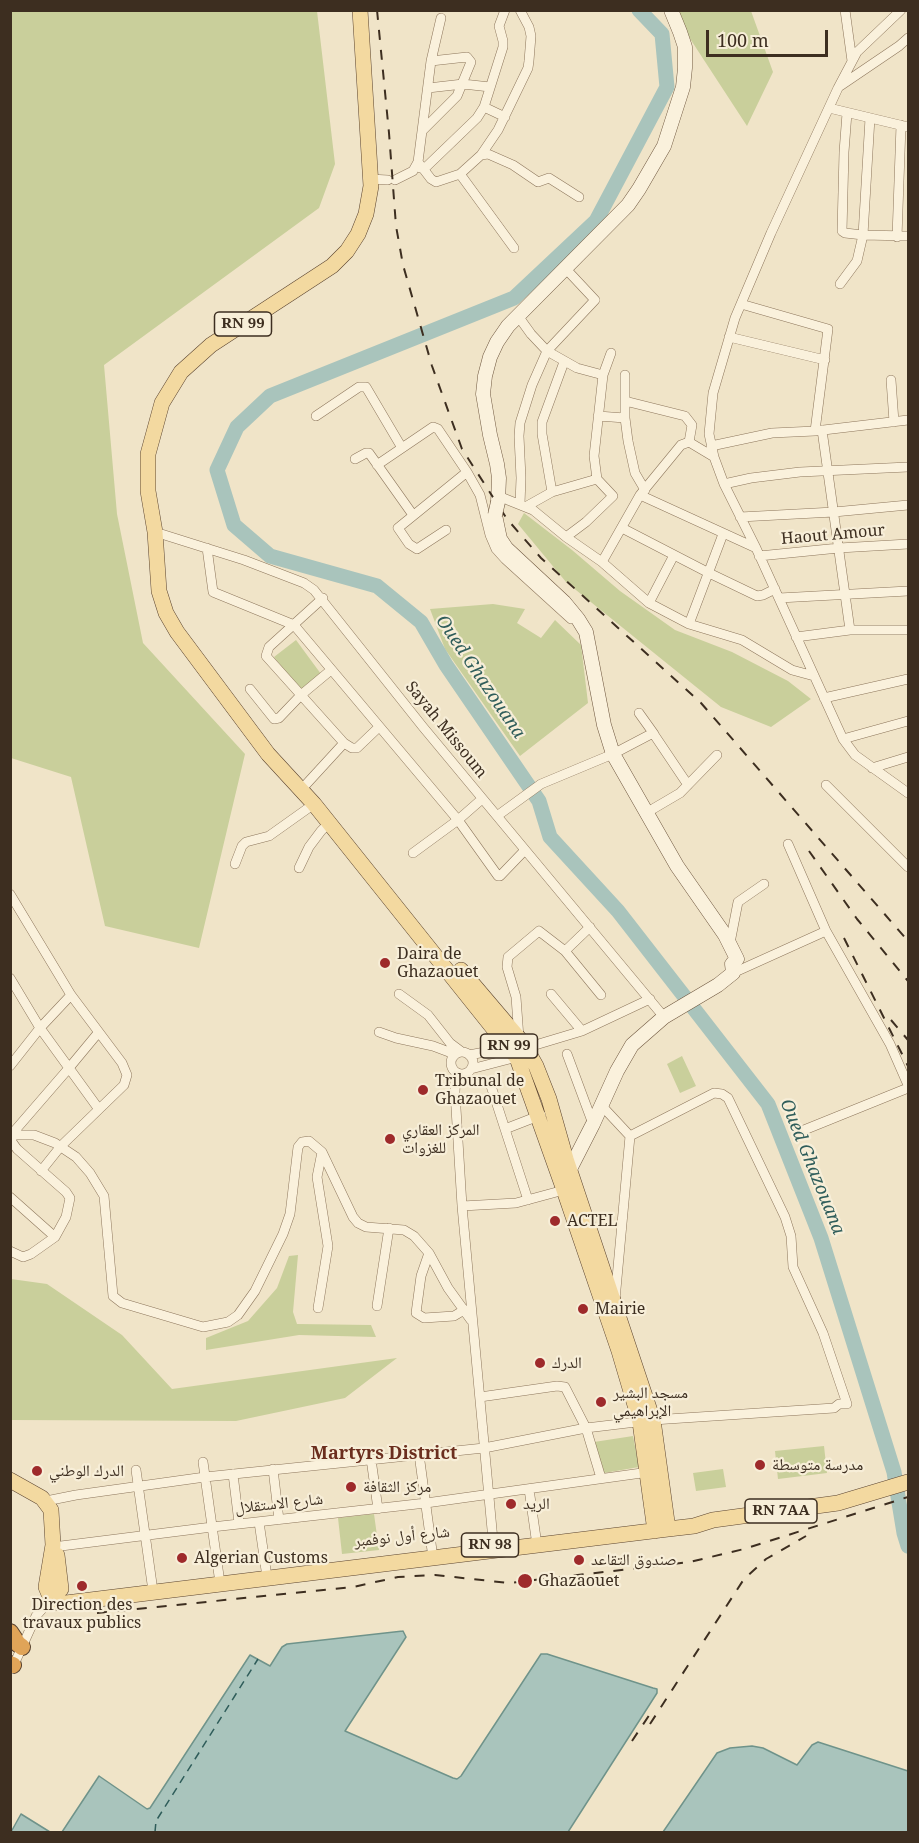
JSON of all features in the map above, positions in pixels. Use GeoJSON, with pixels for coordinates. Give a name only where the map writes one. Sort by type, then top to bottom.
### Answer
{"type":"FeatureCollection","features":[{"type":"Feature","properties":{"kind":"highway"},"geometry":{"type":"LineString","coordinates":[[10,1632],[22,1647]]}},
{"type":"Feature","properties":{"kind":"main road","name":"RN 99"},"geometry":{"type":"LineString","coordinates":[[331,822],[314,804],[201,659],[191,650],[166,613],[159,591],[155,532],[148,491],[148,454],[162,403],[181,372],[211,345],[332,266],[347,251],[357,234],[366,214],[370,195],[360,10]]}},
{"type":"Feature","properties":{"kind":"main road"},"geometry":{"type":"LineString","coordinates":[[565,1169],[594,1124],[624,1056],[632,1045],[670,1013],[718,985],[732,973],[732,964],[737,959],[725,935],[677,866],[613,754],[604,725],[586,632],[564,602],[506,548],[497,529],[510,503],[497,464],[483,394],[490,357],[497,342],[518,316],[628,205],[664,146],[683,87],[685,68],[685,47],[671,10]]}},
{"type":"Feature","properties":{"kind":"main road","name":"RN 99"},"geometry":{"type":"LineString","coordinates":[[302,788],[536,1066],[545,1114],[615,1305],[646,1421],[661,1526]]}},
{"type":"Feature","properties":{"kind":"main road","name":"RN 99"},"geometry":{"type":"LineString","coordinates":[[565,1169],[619,1351],[646,1421]]}},
{"type":"Feature","properties":{"kind":"main road"},"geometry":{"type":"LineString","coordinates":[[10,1480],[42,1499],[51,1510],[54,1544],[46,1587],[61,1601]]}},
{"type":"Feature","properties":{"kind":"main road","name":"RN 7AA"},"geometry":{"type":"LineString","coordinates":[[713,1520],[850,1500],[909,1482]]}},
{"type":"Feature","properties":{"kind":"main road"},"geometry":{"type":"LineString","coordinates":[[10,1489],[42,1499]]}},
{"type":"Feature","properties":{"kind":"main road","name":"RN 98"},"geometry":{"type":"LineString","coordinates":[[661,1526],[694,1526],[713,1520]]}},
{"type":"Feature","properties":{"kind":"main road","name":"شارع أول نوفمبر"},"geometry":{"type":"LineString","coordinates":[[494,1548],[536,1538],[661,1526]]}},
{"type":"Feature","properties":{"kind":"main road","name":"شارع أول نوفمبر"},"geometry":{"type":"LineString","coordinates":[[61,1601],[661,1526]]}},
{"type":"Feature","properties":{"kind":"street"},"geometry":{"type":"LineString","coordinates":[[370,179],[392,180],[402,177],[419,166],[477,118],[484,107],[503,47],[499,21],[505,10]]}},
{"type":"Feature","properties":{"kind":"street"},"geometry":{"type":"LineString","coordinates":[[441,18],[431,61],[419,166],[436,182],[460,174],[481,155],[505,117],[530,61],[531,36],[520,10]]}},
{"type":"Feature","properties":{"kind":"street"},"geometry":{"type":"LineString","coordinates":[[845,10],[852,61]]}},
{"type":"Feature","properties":{"kind":"street"},"geometry":{"type":"LineString","coordinates":[[901,10],[864,43],[838,88],[741,304],[712,393],[709,434],[714,457],[724,483],[843,739],[855,755],[909,793]]}},
{"type":"Feature","properties":{"kind":"street"},"geometry":{"type":"LineString","coordinates":[[838,88],[909,38]]}},
{"type":"Feature","properties":{"kind":"street"},"geometry":{"type":"LineString","coordinates":[[899,46],[909,54]]}},
{"type":"Feature","properties":{"kind":"street"},"geometry":{"type":"LineString","coordinates":[[423,130],[457,96],[464,84],[471,62],[470,58],[431,61]]}},
{"type":"Feature","properties":{"kind":"street"},"geometry":{"type":"LineString","coordinates":[[428,88],[464,84],[490,87]]}},
{"type":"Feature","properties":{"kind":"street"},"geometry":{"type":"LineString","coordinates":[[484,107],[505,117]]}},
{"type":"Feature","properties":{"kind":"street"},"geometry":{"type":"LineString","coordinates":[[829,108],[905,126],[897,237]]}},
{"type":"Feature","properties":{"kind":"street"},"geometry":{"type":"LineString","coordinates":[[847,113],[842,231],[863,235],[909,236]]}},
{"type":"Feature","properties":{"kind":"street"},"geometry":{"type":"LineString","coordinates":[[840,284],[857,261],[863,235],[870,118]]}},
{"type":"Feature","properties":{"kind":"street"},"geometry":{"type":"LineString","coordinates":[[481,155],[488,154],[513,165],[538,182],[549,178],[579,198]]}},
{"type":"Feature","properties":{"kind":"street"},"geometry":{"type":"LineString","coordinates":[[460,174],[514,248]]}},
{"type":"Feature","properties":{"kind":"street"},"geometry":{"type":"LineString","coordinates":[[510,503],[520,423],[532,385],[547,351],[595,300],[594,296],[566,269]]}},
{"type":"Feature","properties":{"kind":"street"},"geometry":{"type":"LineString","coordinates":[[741,304],[826,327],[829,332],[819,430],[828,471],[850,630]]}},
{"type":"Feature","properties":{"kind":"street"},"geometry":{"type":"LineString","coordinates":[[518,316],[547,351],[577,368],[603,375]]}},
{"type":"Feature","properties":{"kind":"street"},"geometry":{"type":"LineString","coordinates":[[729,337],[825,360]]}},
{"type":"Feature","properties":{"kind":"street"},"geometry":{"type":"LineString","coordinates":[[566,537],[586,522],[613,496],[597,479],[594,461],[603,375],[610,353]]}},
{"type":"Feature","properties":{"kind":"street"},"geometry":{"type":"LineString","coordinates":[[552,492],[542,422],[564,362]]}},
{"type":"Feature","properties":{"kind":"street"},"geometry":{"type":"LineString","coordinates":[[625,375],[625,418],[632,463],[642,492],[757,552]]}},
{"type":"Feature","properties":{"kind":"street"},"geometry":{"type":"LineString","coordinates":[[891,380],[894,422]]}},
{"type":"Feature","properties":{"kind":"street"},"geometry":{"type":"LineString","coordinates":[[316,416],[359,387],[366,387],[402,448]]}},
{"type":"Feature","properties":{"kind":"street"},"geometry":{"type":"LineString","coordinates":[[625,401],[685,416],[692,425],[689,442]]}},
{"type":"Feature","properties":{"kind":"street"},"geometry":{"type":"LineString","coordinates":[[598,416],[625,418]]}},
{"type":"Feature","properties":{"kind":"street"},"geometry":{"type":"LineString","coordinates":[[711,446],[772,433],[909,420]]}},
{"type":"Feature","properties":{"kind":"street"},"geometry":{"type":"LineString","coordinates":[[377,465],[433,427],[436,428],[480,495],[496,549],[573,621],[590,646]]}},
{"type":"Feature","properties":{"kind":"street"},"geometry":{"type":"LineString","coordinates":[[689,442],[714,457]]}},
{"type":"Feature","properties":{"kind":"street"},"geometry":{"type":"LineString","coordinates":[[602,562],[642,492],[681,445],[689,442]]}},
{"type":"Feature","properties":{"kind":"street"},"geometry":{"type":"LineString","coordinates":[[355,459],[368,453],[413,515]]}},
{"type":"Feature","properties":{"kind":"street"},"geometry":{"type":"LineString","coordinates":[[724,483],[774,475],[909,466]]}},
{"type":"Feature","properties":{"kind":"street"},"geometry":{"type":"LineString","coordinates":[[446,530],[422,547],[412,547],[398,528],[467,472]]}},
{"type":"Feature","properties":{"kind":"street"},"geometry":{"type":"LineString","coordinates":[[510,503],[597,479]]}},
{"type":"Feature","properties":{"kind":"street"},"geometry":{"type":"LineString","coordinates":[[510,503],[602,562],[649,603],[689,624],[742,640],[792,670],[814,676]]}},
{"type":"Feature","properties":{"kind":"street"},"geometry":{"type":"LineString","coordinates":[[740,517],[909,505]]}},
{"type":"Feature","properties":{"kind":"street"},"geometry":{"type":"LineString","coordinates":[[622,528],[758,596],[777,593],[845,595],[909,591]]}},
{"type":"Feature","properties":{"kind":"street","name":"Sayah Missoum"},"geometry":{"type":"LineString","coordinates":[[155,532],[304,583],[322,598],[482,799],[650,999],[670,1013]]}},
{"type":"Feature","properties":{"kind":"street"},"geometry":{"type":"LineString","coordinates":[[689,624],[723,534]]}},
{"type":"Feature","properties":{"kind":"street","name":"Haout Amour"},"geometry":{"type":"LineString","coordinates":[[757,552],[909,544]]}},
{"type":"Feature","properties":{"kind":"street"},"geometry":{"type":"LineString","coordinates":[[207,548],[212,588],[215,594],[294,625],[458,820],[498,876],[525,850]]}},
{"type":"Feature","properties":{"kind":"street"},"geometry":{"type":"LineString","coordinates":[[649,603],[674,555]]}},
{"type":"Feature","properties":{"kind":"street"},"geometry":{"type":"LineString","coordinates":[[322,598],[269,647],[266,656],[344,743],[357,748],[379,727]]}},
{"type":"Feature","properties":{"kind":"street"},"geometry":{"type":"LineString","coordinates":[[796,638],[850,630],[909,630]]}},
{"type":"Feature","properties":{"kind":"street"},"geometry":{"type":"LineString","coordinates":[[250,689],[274,719],[279,718],[301,695],[331,670]]}},
{"type":"Feature","properties":{"kind":"street"},"geometry":{"type":"LineString","coordinates":[[824,698],[909,679]]}},
{"type":"Feature","properties":{"kind":"street"},"geometry":{"type":"LineString","coordinates":[[639,713],[688,785]]}},
{"type":"Feature","properties":{"kind":"street"},"geometry":{"type":"LineString","coordinates":[[843,739],[909,721]]}},
{"type":"Feature","properties":{"kind":"street"},"geometry":{"type":"LineString","coordinates":[[497,816],[541,784],[654,734]]}},
{"type":"Feature","properties":{"kind":"street"},"geometry":{"type":"LineString","coordinates":[[302,788],[344,743]]}},
{"type":"Feature","properties":{"kind":"street"},"geometry":{"type":"LineString","coordinates":[[646,813],[688,785],[717,755]]}},
{"type":"Feature","properties":{"kind":"street"},"geometry":{"type":"LineString","coordinates":[[872,768],[909,757]]}},
{"type":"Feature","properties":{"kind":"street"},"geometry":{"type":"LineString","coordinates":[[826,785],[909,867]]}},
{"type":"Feature","properties":{"kind":"street"},"geometry":{"type":"LineString","coordinates":[[412,853],[458,820],[482,799]]}},
{"type":"Feature","properties":{"kind":"street"},"geometry":{"type":"LineString","coordinates":[[235,864],[246,842],[269,836],[314,804]]}},
{"type":"Feature","properties":{"kind":"street"},"geometry":{"type":"LineString","coordinates":[[299,868],[309,847],[331,822]]}},
{"type":"Feature","properties":{"kind":"street"},"geometry":{"type":"LineString","coordinates":[[788,844],[826,931],[890,1044],[909,1087],[804,1130]]}},
{"type":"Feature","properties":{"kind":"street"},"geometry":{"type":"LineString","coordinates":[[737,959],[729,941],[735,906],[741,898],[764,884]]}},
{"type":"Feature","properties":{"kind":"street"},"geometry":{"type":"LineString","coordinates":[[10,894],[71,995],[122,1063],[127,1075],[124,1085],[61,1146],[41,1171]]}},
{"type":"Feature","properties":{"kind":"street"},"geometry":{"type":"LineString","coordinates":[[565,951],[590,927]]}},
{"type":"Feature","properties":{"kind":"street"},"geometry":{"type":"LineString","coordinates":[[522,1048],[516,997],[507,967],[508,957],[539,931],[565,951],[601,995]]}},
{"type":"Feature","properties":{"kind":"street"},"geometry":{"type":"LineString","coordinates":[[732,973],[826,931]]}},
{"type":"Feature","properties":{"kind":"street"},"geometry":{"type":"LineString","coordinates":[[10,978],[40,1028],[98,1108]]}},
{"type":"Feature","properties":{"kind":"street"},"geometry":{"type":"LineString","coordinates":[[399,994],[428,1015],[450,1043],[473,1063],[471,1069]]}},
{"type":"Feature","properties":{"kind":"street"},"geometry":{"type":"LineString","coordinates":[[552,994],[582,1031]]}},
{"type":"Feature","properties":{"kind":"street"},"geometry":{"type":"LineString","coordinates":[[11,1063],[71,995]]}},
{"type":"Feature","properties":{"kind":"street"},"geometry":{"type":"LineString","coordinates":[[456,1072],[462,1074],[522,1048],[582,1031],[650,999]]}},
{"type":"Feature","properties":{"kind":"street"},"geometry":{"type":"LineString","coordinates":[[379,1032],[462,1054],[522,1048]]}},
{"type":"Feature","properties":{"kind":"street"},"geometry":{"type":"LineString","coordinates":[[10,1251],[23,1257],[55,1237],[66,1217],[70,1198],[17,1149],[12,1142],[11,1135],[99,1033]]}},
{"type":"Feature","properties":{"kind":"street"},"geometry":{"type":"LineString","coordinates":[[462,1054],[452,1065],[456,1072],[455,1092],[471,1320],[494,1548]]}},
{"type":"Feature","properties":{"kind":"street"},"geometry":{"type":"LineString","coordinates":[[567,1054],[594,1124]]}},
{"type":"Feature","properties":{"kind":"street"},"geometry":{"type":"LineString","coordinates":[[491,1086],[528,1200]]}},
{"type":"Feature","properties":{"kind":"street"},"geometry":{"type":"LineString","coordinates":[[42,1499],[273,1469],[484,1448],[586,1428],[646,1421],[834,1408],[839,1404],[847,1404],[823,1333],[793,1267],[791,1236],[785,1217],[728,1098],[714,1093],[630,1136]]}},
{"type":"Feature","properties":{"kind":"street"},"geometry":{"type":"LineString","coordinates":[[602,1106],[630,1136],[615,1305]]}},
{"type":"Feature","properties":{"kind":"street"},"geometry":{"type":"LineString","coordinates":[[505,1129],[545,1114]]}},
{"type":"Feature","properties":{"kind":"street"},"geometry":{"type":"LineString","coordinates":[[11,1135],[34,1135],[61,1146],[76,1157],[90,1173],[104,1196],[113,1296],[117,1301],[203,1327],[228,1322],[249,1302],[283,1234],[290,1214],[298,1147],[302,1142],[309,1141],[322,1152],[358,1223],[366,1227],[404,1230],[414,1236],[429,1253],[448,1288],[471,1320]]}},
{"type":"Feature","properties":{"kind":"street"},"geometry":{"type":"LineString","coordinates":[[318,1308],[328,1246],[317,1177],[322,1152]]}},
{"type":"Feature","properties":{"kind":"street"},"geometry":{"type":"LineString","coordinates":[[462,1206],[497,1205],[528,1200],[565,1169]]}},
{"type":"Feature","properties":{"kind":"street"},"geometry":{"type":"LineString","coordinates":[[10,1197],[55,1237]]}},
{"type":"Feature","properties":{"kind":"street"},"geometry":{"type":"LineString","coordinates":[[377,1306],[389,1228]]}},
{"type":"Feature","properties":{"kind":"street"},"geometry":{"type":"LineString","coordinates":[[429,1253],[421,1276],[416,1313],[424,1318],[454,1316],[464,1310]]}},
{"type":"Feature","properties":{"kind":"street"},"geometry":{"type":"LineString","coordinates":[[480,1397],[563,1386],[569,1391],[586,1428],[601,1478]]}},
{"type":"Feature","properties":{"kind":"street"},"geometry":{"type":"LineString","coordinates":[[419,1454],[432,1556]]}},
{"type":"Feature","properties":{"kind":"street"},"geometry":{"type":"LineString","coordinates":[[371,1459],[378,1509]]}},
{"type":"Feature","properties":{"kind":"street"},"geometry":{"type":"LineString","coordinates":[[203,1462],[219,1580]]}},
{"type":"Feature","properties":{"kind":"street"},"geometry":{"type":"LineString","coordinates":[[273,1469],[279,1520]]}},
{"type":"Feature","properties":{"kind":"street"},"geometry":{"type":"LineString","coordinates":[[136,1470],[152,1588]]}},
{"type":"Feature","properties":{"kind":"street","name":"شارع الاستقلال"},"geometry":{"type":"LineString","coordinates":[[54,1544],[378,1509],[654,1471]]}},
{"type":"Feature","properties":{"kind":"street"},"geometry":{"type":"LineString","coordinates":[[233,1474],[239,1523]]}},
{"type":"Feature","properties":{"kind":"street"},"geometry":{"type":"LineString","coordinates":[[529,1489],[536,1538]]}},
{"type":"Feature","properties":{"kind":"street"},"geometry":{"type":"LineString","coordinates":[[259,1522],[267,1574]]}},
{"type":"Feature","properties":{"kind":"street"},"geometry":{"type":"LineString","coordinates":[[12,1667],[36,1616],[61,1601]]}},
{"type":"Feature","properties":{"kind":"green space"},"geometry":{"type":"Polygon","coordinates":[[[11,10],[317,11],[335,164],[319,208],[104,365],[117,514],[143,643],[245,754],[199,948],[105,926],[71,777],[11,758],[11,10]]]}},
{"type":"Feature","properties":{"kind":"green space"},"geometry":{"type":"Polygon","coordinates":[[[672,11],[751,11],[773,72],[747,126],[672,11]]]}},
{"type":"Feature","properties":{"kind":"green space"},"geometry":{"type":"Polygon","coordinates":[[[524,513],[620,591],[675,630],[732,652],[788,681],[811,699],[771,727],[721,707],[566,582],[518,524],[524,513]]]}},
{"type":"Feature","properties":{"kind":"green space"},"geometry":{"type":"Polygon","coordinates":[[[493,604],[525,609],[517,623],[541,638],[555,620],[581,645],[588,703],[520,756],[445,649],[430,609],[493,604]]]}},
{"type":"Feature","properties":{"kind":"green space"},"geometry":{"type":"Polygon","coordinates":[[[296,640],[321,674],[300,690],[274,657],[296,640]]]}},
{"type":"Feature","properties":{"kind":"green space"},"geometry":{"type":"Polygon","coordinates":[[[682,1056],[696,1086],[680,1093],[667,1064],[682,1056]]]}},
{"type":"Feature","properties":{"kind":"green space"},"geometry":{"type":"Polygon","coordinates":[[[298,1255],[293,1312],[297,1324],[371,1325],[376,1337],[299,1335],[206,1350],[206,1338],[248,1321],[277,1288],[289,1256],[298,1255]]]}},
{"type":"Feature","properties":{"kind":"green space"},"geometry":{"type":"Polygon","coordinates":[[[11,1279],[47,1284],[122,1335],[172,1389],[397,1358],[345,1398],[236,1421],[11,1420],[11,1279]]]}},
{"type":"Feature","properties":{"kind":"green space"},"geometry":{"type":"Polygon","coordinates":[[[633,1436],[639,1467],[604,1473],[594,1442],[633,1436]]]}},
{"type":"Feature","properties":{"kind":"green space"},"geometry":{"type":"Polygon","coordinates":[[[824,1446],[827,1473],[778,1479],[775,1451],[824,1446]]]}},
{"type":"Feature","properties":{"kind":"green space"},"geometry":{"type":"Polygon","coordinates":[[[723,1469],[726,1487],[696,1491],[693,1473],[723,1469]]]}},
{"type":"Feature","properties":{"kind":"green space"},"geometry":{"type":"Polygon","coordinates":[[[374,1514],[379,1550],[342,1554],[338,1518],[374,1514]]]}},
{"type":"Feature","properties":{"kind":"water"},"geometry":{"type":"Polygon","coordinates":[[[403,1631],[406,1637],[345,1731],[457,1779],[541,1654],[657,1689],[657,1693],[568,1832],[62,1832],[99,1776],[147,1809],[150,1808],[250,1655],[270,1666],[282,1647],[287,1644],[403,1631]]]}},
{"type":"Feature","properties":{"kind":"water"},"geometry":{"type":"Polygon","coordinates":[[[818,1742],[908,1771],[908,1832],[663,1832],[717,1753],[730,1748],[752,1746],[763,1748],[797,1765],[812,1745],[818,1742]]]}},
{"type":"Feature","properties":{"kind":"water"},"geometry":{"type":"Polygon","coordinates":[[[21,1814],[50,1832],[11,1832],[21,1814]]]}},
{"type":"Feature","properties":{"kind":"waterway","name":"Oued Ghazouana"},"geometry":{"type":"LineString","coordinates":[[639,10],[662,34],[667,87],[596,221],[514,298],[270,396],[237,427],[217,470],[234,525],[270,556],[377,586],[421,622],[446,665],[539,801],[550,837],[618,911],[768,1104],[821,1238],[894,1472],[908,1546]]}},
{"type":"Feature","properties":{"kind":"ferry route"},"geometry":{"type":"LineString","coordinates":[[155,1832],[156,1821],[258,1659]]}},
{"type":"Feature","properties":{"kind":"railway"},"geometry":{"type":"LineString","coordinates":[[377,10],[396,226],[403,265],[432,366],[462,449],[507,519],[541,558],[701,703],[908,941]]}},
{"type":"Feature","properties":{"kind":"railway"},"geometry":{"type":"LineString","coordinates":[[809,851],[857,919],[908,981]]}},
{"type":"Feature","properties":{"kind":"railway"},"geometry":{"type":"LineString","coordinates":[[844,938],[908,1066]]}},
{"type":"Feature","properties":{"kind":"railway"},"geometry":{"type":"LineString","coordinates":[[891,1020],[908,1040]]}},
{"type":"Feature","properties":{"kind":"railway"},"geometry":{"type":"LineString","coordinates":[[97,1613],[353,1587],[398,1577],[435,1575],[509,1583],[690,1562],[744,1549],[908,1497]]}},
{"type":"Feature","properties":{"kind":"railway"},"geometry":{"type":"LineString","coordinates":[[650,1724],[744,1579],[766,1559],[806,1536]]}},
{"type":"Feature","properties":{"kind":"railway"},"geometry":{"type":"LineString","coordinates":[[632,1741],[650,1714]]}},
{"type":"Feature","properties":{"kind":"place","name":"Daira de Ghazaouet"},"geometry":{"type":"Point","coordinates":[385,963]}},
{"type":"Feature","properties":{"kind":"place","name":"Tribunal de Ghazaouet"},"geometry":{"type":"Point","coordinates":[423,1090]}},
{"type":"Feature","properties":{"kind":"place","name":"المركز العقاري للغزوات"},"geometry":{"type":"Point","coordinates":[390,1139]}},
{"type":"Feature","properties":{"kind":"place","name":"ACTEL"},"geometry":{"type":"Point","coordinates":[555,1221]}},
{"type":"Feature","properties":{"kind":"place","name":"Mairie"},"geometry":{"type":"Point","coordinates":[583,1309]}},
{"type":"Feature","properties":{"kind":"place","name":"الدرك"},"geometry":{"type":"Point","coordinates":[540,1363]}},
{"type":"Feature","properties":{"kind":"place","name":"مسجد البشير الإبراهيمي"},"geometry":{"type":"Point","coordinates":[601,1402]}},
{"type":"Feature","properties":{"kind":"place","name":"مدرسة متوسطة"},"geometry":{"type":"Point","coordinates":[760,1465]}},
{"type":"Feature","properties":{"kind":"place","name":"الدرك الوطني"},"geometry":{"type":"Point","coordinates":[37,1471]}},
{"type":"Feature","properties":{"kind":"place","name":"مركز الثقافة"},"geometry":{"type":"Point","coordinates":[351,1487]}},
{"type":"Feature","properties":{"kind":"place","name":"الريد"},"geometry":{"type":"Point","coordinates":[511,1504]}},
{"type":"Feature","properties":{"kind":"place","name":"Algerian Customs"},"geometry":{"type":"Point","coordinates":[182,1558]}},
{"type":"Feature","properties":{"kind":"place","name":"صندوق التقاعد"},"geometry":{"type":"Point","coordinates":[579,1560]}},
{"type":"Feature","properties":{"kind":"place","name":"Ghazaouet"},"geometry":{"type":"Point","coordinates":[525,1581]}},
{"type":"Feature","properties":{"kind":"place","name":"Direction des travaux publics"},"geometry":{"type":"Point","coordinates":[82,1586]}},
{"type":"Feature","properties":{"kind":"district","name":"Martyrs District"},"geometry":{"type":"Point","coordinates":[384,1454]}}]}
